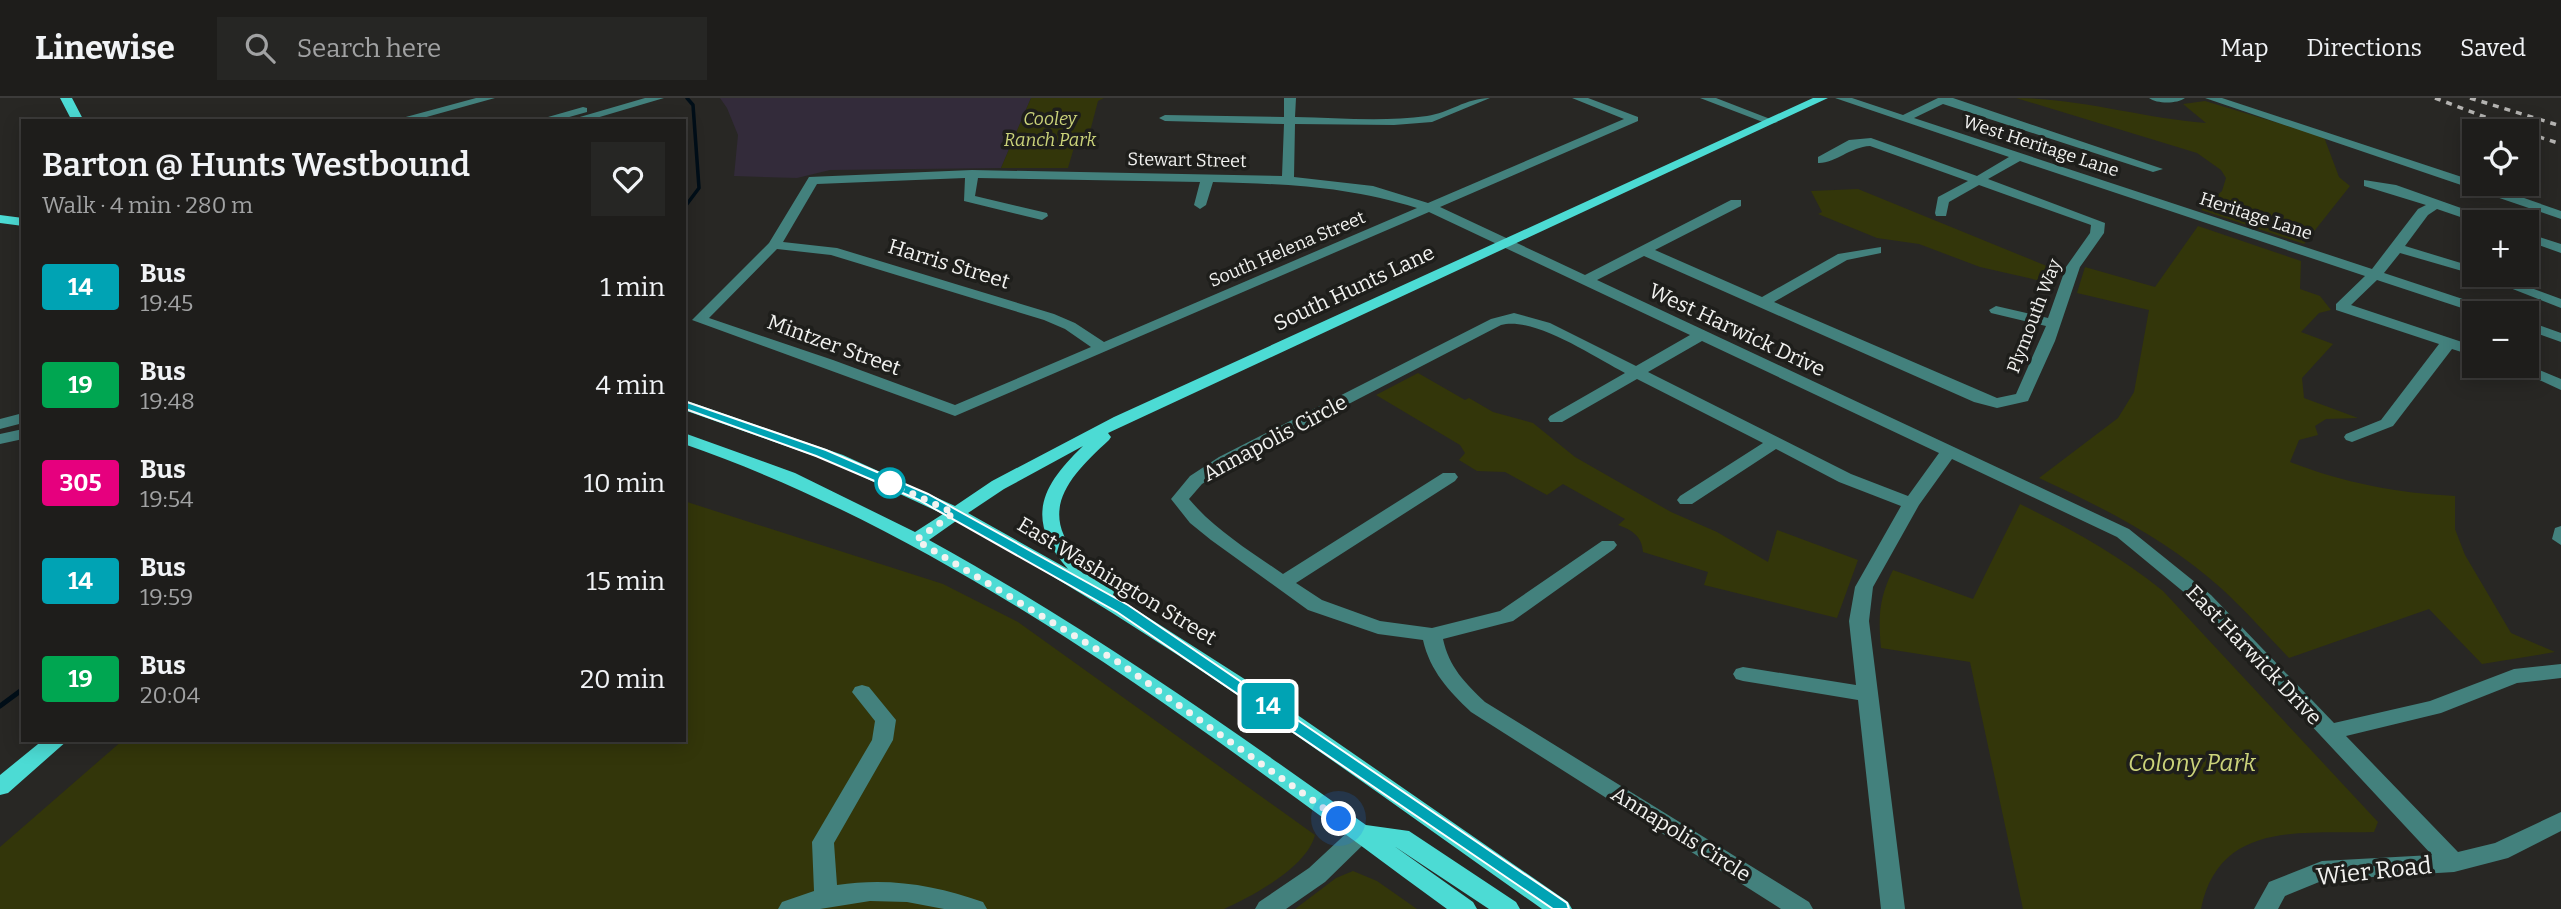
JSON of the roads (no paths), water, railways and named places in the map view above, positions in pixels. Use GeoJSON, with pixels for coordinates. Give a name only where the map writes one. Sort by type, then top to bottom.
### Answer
{"type":"FeatureCollection","features":[{"type":"Feature","properties":{"kind":"main road"},"geometry":{"type":"LineString","coordinates":[[66,98],[77,119]]}},
{"type":"Feature","properties":{"kind":"main road","name":"South Hunts Lane"},"geometry":{"type":"LineString","coordinates":[[916,540],[998,485],[1120,420],[1822,98]]}},
{"type":"Feature","properties":{"kind":"main road","name":"East Washington Street"},"geometry":{"type":"LineString","coordinates":[[686,406],[821,453],[954,513],[1123,609],[1560,909]]}},
{"type":"Feature","properties":{"kind":"main road"},"geometry":{"type":"LineString","coordinates":[[1120,420],[1066,470],[1053,491],[1048,511],[1053,533],[1069,559],[1123,609]]}},
{"type":"Feature","properties":{"kind":"main road"},"geometry":{"type":"LineString","coordinates":[[686,439],[803,483],[916,540],[1118,662],[1465,909]]}},
{"type":"Feature","properties":{"kind":"main road"},"geometry":{"type":"LineString","coordinates":[[0,787],[56,742]]}},
{"type":"Feature","properties":{"kind":"main road"},"geometry":{"type":"LineString","coordinates":[[1360,834],[1401,837],[1508,909]]}},
{"type":"Feature","properties":{"kind":"street"},"geometry":{"type":"LineString","coordinates":[[405,119],[489,98]]}},
{"type":"Feature","properties":{"kind":"street"},"geometry":{"type":"LineString","coordinates":[[550,119],[627,98]]}},
{"type":"Feature","properties":{"kind":"street"},"geometry":{"type":"LineString","coordinates":[[579,119],[658,98]]}},
{"type":"Feature","properties":{"kind":"street"},"geometry":{"type":"LineString","coordinates":[[1288,180],[1290,98]]}},
{"type":"Feature","properties":{"kind":"street"},"geometry":{"type":"LineString","coordinates":[[1166,118],[1290,122],[1432,119],[1484,98]]}},
{"type":"Feature","properties":{"kind":"street","name":"South Helena Street"},"geometry":{"type":"LineString","coordinates":[[955,411],[1634,119],[1578,98]]}},
{"type":"Feature","properties":{"kind":"street"},"geometry":{"type":"LineString","coordinates":[[1706,98],[1772,122]]}},
{"type":"Feature","properties":{"kind":"street"},"geometry":{"type":"LineString","coordinates":[[1841,98],[1904,119],[1944,99],[2157,169],[2137,185]]}},
{"type":"Feature","properties":{"kind":"street"},"geometry":{"type":"LineString","coordinates":[[2155,98],[2179,98]]}},
{"type":"Feature","properties":{"kind":"street"},"geometry":{"type":"LineString","coordinates":[[2211,98],[2384,153],[2561,215]]}},
{"type":"Feature","properties":{"kind":"street","name":"West Heritage Lane"},"geometry":{"type":"LineString","coordinates":[[1904,119],[2018,157],[2137,185]]}},
{"type":"Feature","properties":{"kind":"street","name":"Plymouth Way"},"geometry":{"type":"LineString","coordinates":[[1645,250],[1997,404],[2022,398],[2054,324],[2073,267],[2097,233],[2098,223],[1871,142],[1853,143],[1822,160]]}},
{"type":"Feature","properties":{"kind":"street"},"geometry":{"type":"LineString","coordinates":[[1941,213],[1943,200],[2018,157]]}},
{"type":"Feature","properties":{"kind":"street"},"geometry":{"type":"LineString","coordinates":[[972,174],[968,198],[1042,216]]}},
{"type":"Feature","properties":{"kind":"street","name":"Stewart Street"},"geometry":{"type":"LineString","coordinates":[[774,245],[813,180],[972,174],[1288,180],[1373,190],[1431,208],[1508,243]]}},
{"type":"Feature","properties":{"kind":"street"},"geometry":{"type":"LineString","coordinates":[[1200,205],[1208,177]]}},
{"type":"Feature","properties":{"kind":"street"},"geometry":{"type":"LineString","coordinates":[[2368,183],[2462,213]]}},
{"type":"Feature","properties":{"kind":"street","name":"Heritage Lane"},"geometry":{"type":"LineString","coordinates":[[2137,185],[2374,274],[2462,303]]}},
{"type":"Feature","properties":{"kind":"street"},"geometry":{"type":"LineString","coordinates":[[1585,281],[1737,203]]}},
{"type":"Feature","properties":{"kind":"street"},"geometry":{"type":"LineString","coordinates":[[2437,204],[2423,212],[2374,274],[2341,307],[2462,347]]}},
{"type":"Feature","properties":{"kind":"street"},"geometry":{"type":"LineString","coordinates":[[2539,241],[2561,249]]}},
{"type":"Feature","properties":{"kind":"street","name":"West Harwick Drive"},"geometry":{"type":"LineString","coordinates":[[1508,243],[1700,337],[1949,451]]}},
{"type":"Feature","properties":{"kind":"street","name":"Mintzer Street"},"geometry":{"type":"LineString","coordinates":[[774,245],[699,320],[828,363],[955,411]]}},
{"type":"Feature","properties":{"kind":"street","name":"Harris Street"},"geometry":{"type":"LineString","coordinates":[[774,245],[832,251],[1049,317],[1103,348]]}},
{"type":"Feature","properties":{"kind":"street"},"geometry":{"type":"LineString","coordinates":[[2396,248],[2462,267]]}},
{"type":"Feature","properties":{"kind":"street"},"geometry":{"type":"LineString","coordinates":[[1765,302],[1843,257],[1876,250]]}},
{"type":"Feature","properties":{"kind":"street"},"geometry":{"type":"LineString","coordinates":[[2516,287],[2561,304]]}},
{"type":"Feature","properties":{"kind":"street"},"geometry":{"type":"LineString","coordinates":[[1996,310],[2054,324]]}},
{"type":"Feature","properties":{"kind":"street","name":"Annapolis Circle"},"geometry":{"type":"LineString","coordinates":[[1801,909],[1478,707],[1444,673],[1436,659],[1432,635],[1378,627],[1314,605],[1196,519],[1180,499],[1185,490],[1225,461],[1505,318],[1524,318],[1545,326],[1868,489],[1911,504]]}},
{"type":"Feature","properties":{"kind":"street"},"geometry":{"type":"LineString","coordinates":[[2539,330],[2561,338]]}},
{"type":"Feature","properties":{"kind":"street"},"geometry":{"type":"LineString","coordinates":[[1556,419],[1700,337]]}},
{"type":"Feature","properties":{"kind":"street"},"geometry":{"type":"LineString","coordinates":[[2351,437],[2387,423],[2449,342]]}},
{"type":"Feature","properties":{"kind":"street"},"geometry":{"type":"LineString","coordinates":[[2539,376],[2561,385]]}},
{"type":"Feature","properties":{"kind":"street"},"geometry":{"type":"LineString","coordinates":[[0,424],[21,419]]}},
{"type":"Feature","properties":{"kind":"street"},"geometry":{"type":"LineString","coordinates":[[0,439],[21,434]]}},
{"type":"Feature","properties":{"kind":"street"},"geometry":{"type":"LineString","coordinates":[[1686,500],[1774,443]]}},
{"type":"Feature","properties":{"kind":"street"},"geometry":{"type":"LineString","coordinates":[[1893,909],[1859,621],[1864,587],[1911,504],[1949,451]]}},
{"type":"Feature","properties":{"kind":"street","name":"East Harwick Drive"},"geometry":{"type":"LineString","coordinates":[[1949,451],[2123,533],[2204,599],[2454,863]]}},
{"type":"Feature","properties":{"kind":"street"},"geometry":{"type":"LineString","coordinates":[[1282,583],[1449,477]]}},
{"type":"Feature","properties":{"kind":"street"},"geometry":{"type":"LineString","coordinates":[[2561,532],[2561,539]]}},
{"type":"Feature","properties":{"kind":"street"},"geometry":{"type":"LineString","coordinates":[[1432,635],[1506,616],[1608,545]]}},
{"type":"Feature","properties":{"kind":"street"},"geometry":{"type":"LineString","coordinates":[[2329,732],[2434,708],[2514,676],[2561,671]]}},
{"type":"Feature","properties":{"kind":"street"},"geometry":{"type":"LineString","coordinates":[[1743,674],[1868,694]]}},
{"type":"Feature","properties":{"kind":"street"},"geometry":{"type":"LineString","coordinates":[[826,898],[823,842],[882,740],[886,720],[862,691]]}},
{"type":"Feature","properties":{"kind":"street","name":"Wier Road"},"geometry":{"type":"LineString","coordinates":[[2266,909],[2277,889],[2322,871],[2454,863],[2500,851],[2559,824]]}},
{"type":"Feature","properties":{"kind":"street"},"geometry":{"type":"LineString","coordinates":[[1268,909],[1317,875],[1360,834]]}},
{"type":"Feature","properties":{"kind":"street"},"geometry":{"type":"LineString","coordinates":[[790,909],[838,894],[895,893],[948,898],[975,909]]}},
{"type":"Feature","properties":{"kind":"waterway"},"geometry":{"type":"LineString","coordinates":[[686,205],[699,188],[693,105],[687,98]]}},
{"type":"Feature","properties":{"kind":"waterway"},"geometry":{"type":"LineString","coordinates":[[0,706],[21,690]]}},
{"type":"Feature","properties":{"kind":"railway"},"geometry":{"type":"LineString","coordinates":[[2435,98],[2490,119]]}},
{"type":"Feature","properties":{"kind":"railway"},"geometry":{"type":"LineString","coordinates":[[2470,98],[2561,126]]}},
{"type":"Feature","properties":{"kind":"railway"},"geometry":{"type":"LineString","coordinates":[[2539,137],[2561,144]]}},
{"type":"Feature","properties":{"kind":"park label","name":"Cooley Ranch Park"},"geometry":{"type":"Point","coordinates":[1050,129]}},
{"type":"Feature","properties":{"kind":"park label","name":"Colony Park"},"geometry":{"type":"Point","coordinates":[2192,763]}}]}
